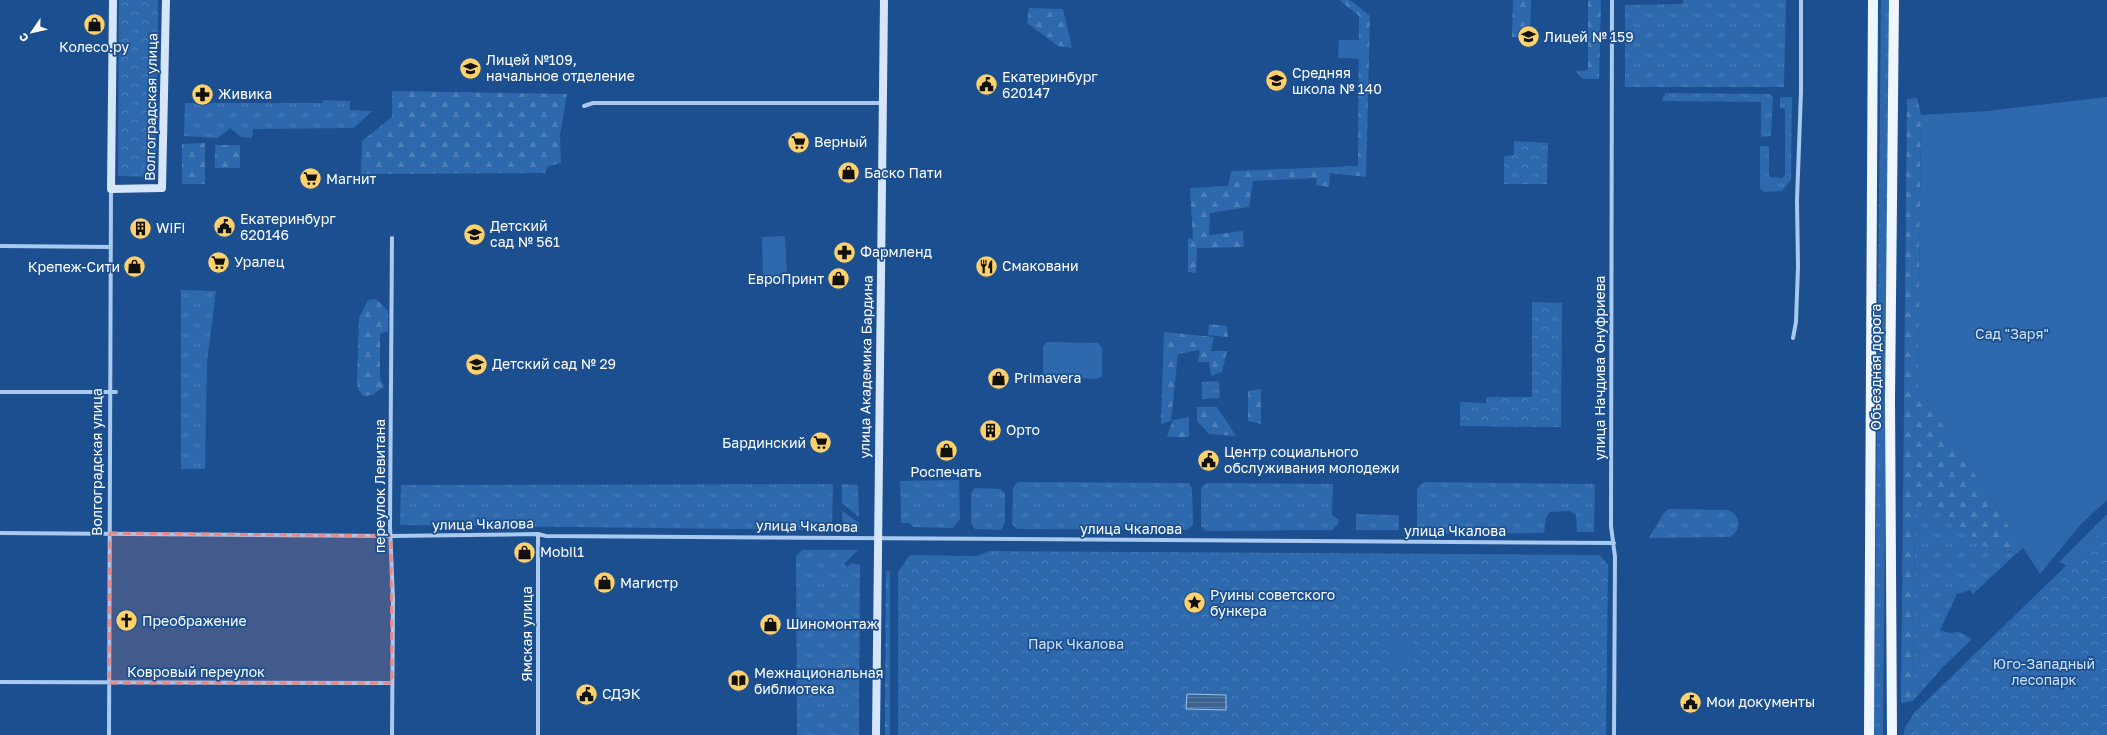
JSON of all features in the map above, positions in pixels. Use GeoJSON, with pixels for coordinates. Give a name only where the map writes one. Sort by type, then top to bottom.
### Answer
{"type":"FeatureCollection","features":[{"type":"Feature","properties":{"kind":"main road","name":"Объездная дорога"},"geometry":{"type":"LineString","coordinates":[[1869,735],[1873,0]]}},
{"type":"Feature","properties":{"kind":"main road","name":"Объездная дорога"},"geometry":{"type":"LineString","coordinates":[[1892,735],[1890,400],[1894,0]]}},
{"type":"Feature","properties":{"kind":"street","name":"Волгоградская улица"},"geometry":{"type":"LineString","coordinates":[[109,735],[113,0]]}},
{"type":"Feature","properties":{"kind":"street","name":"Волгоградская улица"},"geometry":{"type":"LineString","coordinates":[[111,189],[162,188],[166,0]]}},
{"type":"Feature","properties":{"kind":"street","name":"улица Академика Бардина"},"geometry":{"type":"LineString","coordinates":[[876,735],[884,0]]}},
{"type":"Feature","properties":{"kind":"street","name":"улица Начдива Онуфриева"},"geometry":{"type":"LineString","coordinates":[[1612,0],[1610,307],[1611,526],[1614,543],[1614,735]]}},
{"type":"Feature","properties":{"kind":"street"},"geometry":{"type":"LineString","coordinates":[[1793,338],[1796,322],[1798,267],[1797,200],[1801,0]]}},
{"type":"Feature","properties":{"kind":"street"},"geometry":{"type":"LineString","coordinates":[[584,106],[593,103],[883,103]]}},
{"type":"Feature","properties":{"kind":"street","name":"переулок Левитана"},"geometry":{"type":"LineString","coordinates":[[392,238],[392,735]]}},
{"type":"Feature","properties":{"kind":"street"},"geometry":{"type":"LineString","coordinates":[[0,246],[111,247]]}},
{"type":"Feature","properties":{"kind":"street"},"geometry":{"type":"LineString","coordinates":[[0,392],[116,392]]}},
{"type":"Feature","properties":{"kind":"street","name":"улица Чкалова"},"geometry":{"type":"LineString","coordinates":[[0,533],[391,536],[538,534],[546,536],[1614,543]]}},
{"type":"Feature","properties":{"kind":"street","name":"Ямская улица"},"geometry":{"type":"LineString","coordinates":[[538,534],[538,735]]}},
{"type":"Feature","properties":{"kind":"street","name":"Ковровый переулок"},"geometry":{"type":"LineString","coordinates":[[0,682],[109,684],[221,682],[392,683]]}},
{"type":"Feature","properties":{"kind":"highlighted area"},"geometry":{"type":"Polygon","coordinates":[[[110,533],[391,536],[392,683],[109,683],[110,533]]]}},
{"type":"Feature","properties":{"kind":"green space"},"geometry":{"type":"Polygon","coordinates":[[[119,0],[158,0],[156,177],[118,176],[119,0]]]}},
{"type":"Feature","properties":{"kind":"green space"},"geometry":{"type":"Polygon","coordinates":[[[1339,0],[1350,0],[1370,16],[1366,177],[1330,173],[1329,187],[1316,185],[1317,178],[1253,181],[1249,207],[1210,213],[1209,235],[1243,231],[1244,247],[1197,248],[1196,273],[1188,272],[1188,238],[1193,239],[1190,188],[1228,186],[1231,171],[1358,166],[1359,16],[1339,0]]]}},
{"type":"Feature","properties":{"kind":"green space"},"geometry":{"type":"Polygon","coordinates":[[[1513,0],[1531,0],[1530,38],[1512,37],[1513,0]]]}},
{"type":"Feature","properties":{"kind":"green space"},"geometry":{"type":"Polygon","coordinates":[[[1588,0],[1601,0],[1599,79],[1583,79],[1576,71],[1588,70],[1588,0]]]}},
{"type":"Feature","properties":{"kind":"green space"},"geometry":{"type":"Polygon","coordinates":[[[1683,0],[1786,0],[1784,87],[1625,87],[1625,5],[1683,4],[1683,0]]]}},
{"type":"Feature","properties":{"kind":"green space"},"geometry":{"type":"Polygon","coordinates":[[[1881,0],[1890,0],[1883,735],[1874,735],[1881,0]]]}},
{"type":"Feature","properties":{"kind":"green space"},"geometry":{"type":"Polygon","coordinates":[[[1029,8],[1063,9],[1072,48],[1058,46],[1027,23],[1029,8]]]}},
{"type":"Feature","properties":{"kind":"green space"},"geometry":{"type":"Polygon","coordinates":[[[1339,40],[1367,40],[1366,59],[1338,58],[1339,40]]]}},
{"type":"Feature","properties":{"kind":"green space"},"geometry":{"type":"Polygon","coordinates":[[[392,91],[567,94],[560,135],[561,163],[548,166],[545,173],[361,174],[362,141],[392,117],[392,91]]]}},
{"type":"Feature","properties":{"kind":"green space"},"geometry":{"type":"Polygon","coordinates":[[[1666,93],[1770,94],[1773,97],[1771,136],[1761,137],[1761,102],[1662,101],[1666,93]]]}},
{"type":"Feature","properties":{"kind":"green space"},"geometry":{"type":"Polygon","coordinates":[[[1780,97],[1792,97],[1791,180],[1782,191],[1763,192],[1760,188],[1760,146],[1769,146],[1769,177],[1782,178],[1785,175],[1785,109],[1780,108],[1780,97]]]}},
{"type":"Feature","properties":{"kind":"green space","name":"Сад \"Заря\""},"geometry":{"type":"Polygon","coordinates":[[[2107,97],[2107,500],[2081,524],[2040,574],[1918,387],[1921,115],[1988,111],[2107,97]]]}},
{"type":"Feature","properties":{"kind":"green space"},"geometry":{"type":"Polygon","coordinates":[[[1917,98],[1921,115],[1918,387],[2023,548],[2017,553],[1983,546],[1935,506],[1915,507],[1913,701],[1901,703],[1907,99],[1917,98]]]}},
{"type":"Feature","properties":{"kind":"green space"},"geometry":{"type":"Polygon","coordinates":[[[323,100],[350,101],[350,110],[372,111],[354,128],[253,129],[252,138],[241,137],[230,128],[218,138],[184,136],[185,103],[323,103],[323,100]]]}},
{"type":"Feature","properties":{"kind":"green space"},"geometry":{"type":"Polygon","coordinates":[[[1514,141],[1548,143],[1547,184],[1504,184],[1504,156],[1514,155],[1514,141]]]}},
{"type":"Feature","properties":{"kind":"green space"},"geometry":{"type":"Polygon","coordinates":[[[205,143],[205,184],[182,184],[182,144],[205,143]]]}},
{"type":"Feature","properties":{"kind":"green space"},"geometry":{"type":"Polygon","coordinates":[[[215,145],[240,145],[240,168],[215,168],[215,145]]]}},
{"type":"Feature","properties":{"kind":"green space"},"geometry":{"type":"Polygon","coordinates":[[[785,236],[787,276],[763,277],[762,237],[785,236]]]}},
{"type":"Feature","properties":{"kind":"green space"},"geometry":{"type":"Polygon","coordinates":[[[181,290],[216,291],[207,363],[205,469],[181,469],[181,290]]]}},
{"type":"Feature","properties":{"kind":"green space"},"geometry":{"type":"Polygon","coordinates":[[[376,299],[388,311],[388,331],[380,334],[380,378],[384,387],[372,395],[363,396],[358,389],[357,381],[359,318],[368,300],[376,299]]]}},
{"type":"Feature","properties":{"kind":"green space"},"geometry":{"type":"Polygon","coordinates":[[[1532,302],[1562,303],[1561,427],[1460,426],[1460,402],[1486,403],[1487,397],[1532,397],[1532,302]]]}},
{"type":"Feature","properties":{"kind":"green space"},"geometry":{"type":"Polygon","coordinates":[[[1209,324],[1227,326],[1228,337],[1208,335],[1209,324]]]}},
{"type":"Feature","properties":{"kind":"green space"},"geometry":{"type":"Polygon","coordinates":[[[1164,332],[1214,337],[1211,351],[1227,351],[1222,372],[1211,376],[1209,362],[1198,362],[1200,350],[1178,354],[1171,421],[1161,424],[1164,332]]]}},
{"type":"Feature","properties":{"kind":"green space"},"geometry":{"type":"Polygon","coordinates":[[[1047,342],[1098,343],[1102,348],[1102,376],[1097,379],[1047,377],[1043,373],[1043,346],[1047,342]]]}},
{"type":"Feature","properties":{"kind":"green space"},"geometry":{"type":"Polygon","coordinates":[[[1219,381],[1220,398],[1202,399],[1202,382],[1219,381]]]}},
{"type":"Feature","properties":{"kind":"green space"},"geometry":{"type":"Polygon","coordinates":[[[1261,389],[1261,424],[1248,421],[1248,391],[1261,389]]]}},
{"type":"Feature","properties":{"kind":"green space"},"geometry":{"type":"Polygon","coordinates":[[[1197,407],[1217,407],[1236,436],[1209,434],[1197,421],[1197,407]]]}},
{"type":"Feature","properties":{"kind":"green space"},"geometry":{"type":"Polygon","coordinates":[[[1189,417],[1189,437],[1167,437],[1173,420],[1189,417]]]}},
{"type":"Feature","properties":{"kind":"green space"},"geometry":{"type":"Polygon","coordinates":[[[959,480],[960,519],[953,528],[913,527],[909,523],[901,523],[900,481],[959,480]]]}},
{"type":"Feature","properties":{"kind":"green space"},"geometry":{"type":"Polygon","coordinates":[[[1018,482],[1189,483],[1192,488],[1193,525],[1187,530],[1017,529],[1012,524],[1013,488],[1018,482]]]}},
{"type":"Feature","properties":{"kind":"green space"},"geometry":{"type":"Polygon","coordinates":[[[1424,482],[1595,484],[1594,532],[1577,532],[1576,515],[1570,511],[1550,512],[1546,518],[1544,533],[1423,534],[1417,528],[1417,489],[1424,482]]]}},
{"type":"Feature","properties":{"kind":"green space"},"geometry":{"type":"Polygon","coordinates":[[[1207,483],[1333,484],[1332,515],[1339,520],[1338,524],[1332,530],[1206,531],[1201,526],[1201,488],[1207,483]]]}},
{"type":"Feature","properties":{"kind":"green space"},"geometry":{"type":"Polygon","coordinates":[[[833,484],[832,530],[400,525],[401,485],[833,484]]]}},
{"type":"Feature","properties":{"kind":"green space"},"geometry":{"type":"Polygon","coordinates":[[[842,484],[858,485],[859,517],[842,503],[842,484]]]}},
{"type":"Feature","properties":{"kind":"green space"},"geometry":{"type":"Polygon","coordinates":[[[975,488],[1000,489],[1005,493],[1005,522],[1001,530],[975,529],[971,523],[971,493],[975,488]]]}},
{"type":"Feature","properties":{"kind":"green space"},"geometry":{"type":"Polygon","coordinates":[[[1935,506],[1983,546],[2017,553],[1973,594],[1970,590],[1957,594],[1940,630],[1950,633],[1959,632],[1972,639],[1943,667],[1913,701],[1915,507],[1935,506]]]}},
{"type":"Feature","properties":{"kind":"green space"},"geometry":{"type":"Polygon","coordinates":[[[1669,509],[1728,510],[1736,516],[1739,524],[1736,531],[1729,537],[1649,538],[1663,514],[1669,509]]]}},
{"type":"Feature","properties":{"kind":"green space"},"geometry":{"type":"Polygon","coordinates":[[[842,511],[859,523],[859,529],[843,530],[842,511]]]}},
{"type":"Feature","properties":{"kind":"green space"},"geometry":{"type":"Polygon","coordinates":[[[1356,514],[1399,515],[1399,530],[1356,530],[1356,514]]]}},
{"type":"Feature","properties":{"kind":"green space"},"geometry":{"type":"Polygon","coordinates":[[[2107,514],[2107,570],[2079,570],[2059,562],[2107,514]]]}},
{"type":"Feature","properties":{"kind":"green space","name":"Юго-Западный лесопарк"},"geometry":{"type":"Polygon","coordinates":[[[2107,526],[2107,735],[1904,735],[1904,730],[1914,713],[2107,526]]]}},
{"type":"Feature","properties":{"kind":"green space"},"geometry":{"type":"Polygon","coordinates":[[[802,550],[858,550],[844,564],[847,567],[852,563],[860,565],[859,735],[797,735],[796,556],[802,550]]]}},
{"type":"Feature","properties":{"kind":"green space","name":"Парк Чкалова"},"geometry":{"type":"Polygon","coordinates":[[[989,551],[1600,555],[1608,565],[1606,735],[898,735],[898,572],[910,555],[977,556],[989,551]]]}},
{"type":"Feature","properties":{"kind":"green space"},"geometry":{"type":"Polygon","coordinates":[[[886,571],[890,571],[890,735],[885,735],[886,571]]]}},
{"type":"Feature","properties":{"kind":"green space"},"geometry":{"type":"Polygon","coordinates":[[[1413,639],[1415,668],[1389,668],[1389,640],[1413,639]]]}},
{"type":"Feature","properties":{"kind":"shaded area"},"geometry":{"type":"Polygon","coordinates":[[[1187,694],[1226,695],[1226,710],[1186,709],[1187,694]]]}},
{"type":"Feature","properties":{"kind":"place","name":"Колесо.ру"},"geometry":{"type":"Point","coordinates":[94,25]}},
{"type":"Feature","properties":{"kind":"place","name":"Лицей № 159"},"geometry":{"type":"Point","coordinates":[1529,37]}},
{"type":"Feature","properties":{"kind":"place","name":"Лицей №109, начальное отделение"},"geometry":{"type":"Point","coordinates":[470,68]}},
{"type":"Feature","properties":{"kind":"place","name":"Средняя школа № 140"},"geometry":{"type":"Point","coordinates":[1276,81]}},
{"type":"Feature","properties":{"kind":"place","name":"Екатеринбург 620147"},"geometry":{"type":"Point","coordinates":[986,85]}},
{"type":"Feature","properties":{"kind":"place","name":"Живика"},"geometry":{"type":"Point","coordinates":[203,94]}},
{"type":"Feature","properties":{"kind":"place","name":"Верный"},"geometry":{"type":"Point","coordinates":[799,142]}},
{"type":"Feature","properties":{"kind":"place","name":"Баско Пати"},"geometry":{"type":"Point","coordinates":[848,173]}},
{"type":"Feature","properties":{"kind":"place","name":"Магнит"},"geometry":{"type":"Point","coordinates":[310,179]}},
{"type":"Feature","properties":{"kind":"place","name":"Екатеринбург 620146"},"geometry":{"type":"Point","coordinates":[225,227]}},
{"type":"Feature","properties":{"kind":"place","name":"WiFi"},"geometry":{"type":"Point","coordinates":[141,228]}},
{"type":"Feature","properties":{"kind":"place","name":"Детский сад № 561"},"geometry":{"type":"Point","coordinates":[474,234]}},
{"type":"Feature","properties":{"kind":"place","name":"Фармленд"},"geometry":{"type":"Point","coordinates":[844,252]}},
{"type":"Feature","properties":{"kind":"place","name":"Уралец"},"geometry":{"type":"Point","coordinates":[219,262]}},
{"type":"Feature","properties":{"kind":"place","name":"Смаковани"},"geometry":{"type":"Point","coordinates":[986,266]}},
{"type":"Feature","properties":{"kind":"place","name":"Крепеж-Сити"},"geometry":{"type":"Point","coordinates":[135,267]}},
{"type":"Feature","properties":{"kind":"place","name":"ЕвроПринт"},"geometry":{"type":"Point","coordinates":[839,279]}},
{"type":"Feature","properties":{"kind":"place","name":"Детский сад № 29"},"geometry":{"type":"Point","coordinates":[477,364]}},
{"type":"Feature","properties":{"kind":"place","name":"Primavera"},"geometry":{"type":"Point","coordinates":[998,378]}},
{"type":"Feature","properties":{"kind":"place","name":"Орто"},"geometry":{"type":"Point","coordinates":[990,430]}},
{"type":"Feature","properties":{"kind":"place","name":"Бардинский"},"geometry":{"type":"Point","coordinates":[821,443]}},
{"type":"Feature","properties":{"kind":"place","name":"Роспечать"},"geometry":{"type":"Point","coordinates":[946,450]}},
{"type":"Feature","properties":{"kind":"place","name":"Центр социального обслуживания молодежи"},"geometry":{"type":"Point","coordinates":[1208,460]}},
{"type":"Feature","properties":{"kind":"place","name":"Mobil1"},"geometry":{"type":"Point","coordinates":[525,552]}},
{"type":"Feature","properties":{"kind":"place","name":"Магистр"},"geometry":{"type":"Point","coordinates":[605,583]}},
{"type":"Feature","properties":{"kind":"place","name":"Руины советского бункера"},"geometry":{"type":"Point","coordinates":[1194,603]}},
{"type":"Feature","properties":{"kind":"place","name":"Преображение"},"geometry":{"type":"Point","coordinates":[127,621]}},
{"type":"Feature","properties":{"kind":"place","name":"Шиномонтаж"},"geometry":{"type":"Point","coordinates":[771,624]}},
{"type":"Feature","properties":{"kind":"place","name":"Межнациональная библиотека"},"geometry":{"type":"Point","coordinates":[738,681]}},
{"type":"Feature","properties":{"kind":"place","name":"СДЭК"},"geometry":{"type":"Point","coordinates":[586,694]}},
{"type":"Feature","properties":{"kind":"place","name":"Мои документы"},"geometry":{"type":"Point","coordinates":[1690,702]}}]}
